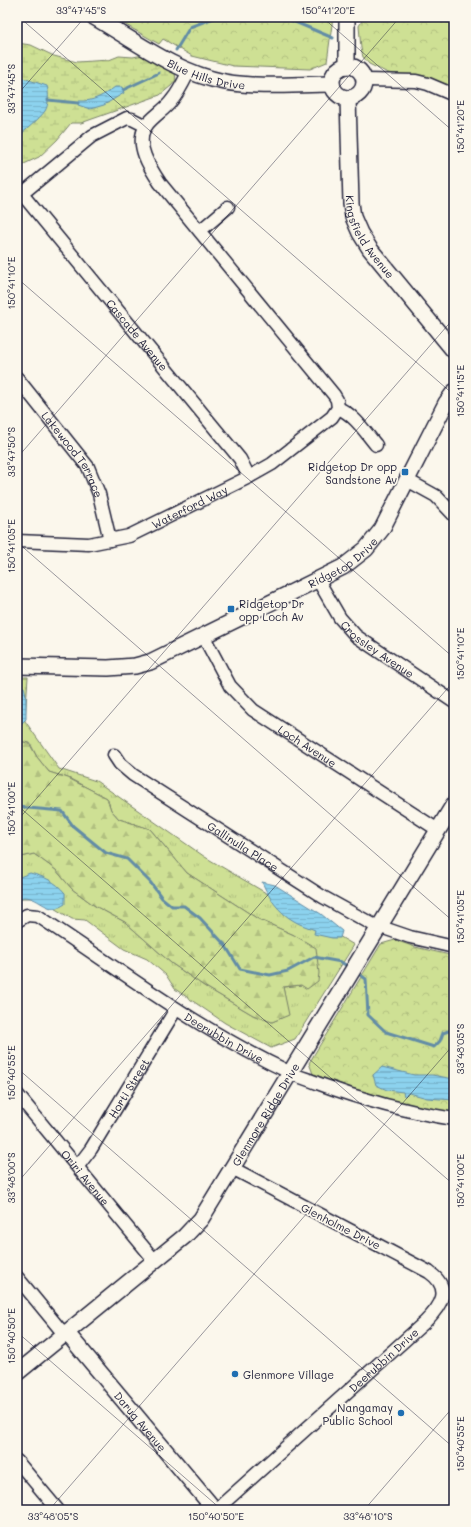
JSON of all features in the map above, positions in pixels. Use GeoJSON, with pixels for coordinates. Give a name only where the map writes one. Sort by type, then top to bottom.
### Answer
{"type":"FeatureCollection","features":[{"type":"Feature","properties":{"kind":"street","name":"Blue Hills Drive"},"geometry":{"type":"LineString","coordinates":[[94,17],[188,71],[225,82],[248,84],[332,84]]}},
{"type":"Feature","properties":{"kind":"street"},"geometry":{"type":"LineString","coordinates":[[347,17],[347,66]]}},
{"type":"Feature","properties":{"kind":"street"},"geometry":{"type":"LineString","coordinates":[[347,66],[356,68],[363,76],[364,80],[364,86],[359,95],[348,99],[335,93],[332,84],[334,74],[338,70],[347,66]]}},
{"type":"Feature","properties":{"kind":"street"},"geometry":{"type":"LineString","coordinates":[[188,71],[173,99],[146,126],[142,137],[143,150],[152,171],[334,395],[337,400],[338,408],[352,416],[376,445]]}},
{"type":"Feature","properties":{"kind":"street"},"geometry":{"type":"LineString","coordinates":[[364,80],[416,81],[428,84],[454,95]]}},
{"type":"Feature","properties":{"kind":"street","name":"Kingsfield Avenue"},"geometry":{"type":"LineString","coordinates":[[348,99],[350,197],[356,224],[364,241],[370,249],[454,351]]}},
{"type":"Feature","properties":{"kind":"street"},"geometry":{"type":"LineString","coordinates":[[19,196],[92,136],[127,118],[146,126]]}},
{"type":"Feature","properties":{"kind":"street","name":"Cascade Avenue"},"geometry":{"type":"LineString","coordinates":[[19,196],[240,459],[249,477]]}},
{"type":"Feature","properties":{"kind":"street"},"geometry":{"type":"LineString","coordinates":[[200,231],[228,207]]}},
{"type":"Feature","properties":{"kind":"street","name":"Lakewood Terrace"},"geometry":{"type":"LineString","coordinates":[[17,378],[21,391],[88,467],[99,494],[110,540]]}},
{"type":"Feature","properties":{"kind":"street","name":"Ridgetop Drive"},"geometry":{"type":"LineString","coordinates":[[17,666],[108,668],[135,666],[157,660],[352,562],[371,543],[386,521],[446,403],[454,392]]}},
{"type":"Feature","properties":{"kind":"street","name":"Waterford Way"},"geometry":{"type":"LineString","coordinates":[[17,541],[80,544],[123,538],[249,477],[279,460],[332,417],[338,408]]}},
{"type":"Feature","properties":{"kind":"street"},"geometry":{"type":"LineString","coordinates":[[407,480],[434,494],[454,515]]}},
{"type":"Feature","properties":{"kind":"street","name":"Crossley Avenue"},"geometry":{"type":"LineString","coordinates":[[318,580],[337,614],[356,636],[454,702]]}},
{"type":"Feature","properties":{"kind":"street","name":"Loch Avenue"},"geometry":{"type":"LineString","coordinates":[[204,637],[230,686],[253,710],[438,830]]}},
{"type":"Feature","properties":{"kind":"street","name":"Gallinulla Place"},"geometry":{"type":"LineString","coordinates":[[114,755],[120,764],[133,775],[323,896],[379,927],[408,937],[454,947]]}},
{"type":"Feature","properties":{"kind":"street","name":"Glenmore Ridge Drive"},"geometry":{"type":"LineString","coordinates":[[17,1373],[185,1236],[201,1219],[454,804]]}},
{"type":"Feature","properties":{"kind":"street","name":"Deerubbin Drive"},"geometry":{"type":"LineString","coordinates":[[17,921],[27,915],[38,916],[176,1009],[233,1043],[290,1073],[362,1099],[399,1109],[454,1119]]}},
{"type":"Feature","properties":{"kind":"street","name":"Horti Street"},"geometry":{"type":"LineString","coordinates":[[78,1166],[91,1149],[176,1009]]}},
{"type":"Feature","properties":{"kind":"street","name":"Oriri Avenue"},"geometry":{"type":"LineString","coordinates":[[17,1094],[155,1260]]}},
{"type":"Feature","properties":{"kind":"street","name":"Glenholme Drive"},"geometry":{"type":"LineString","coordinates":[[232,1168],[429,1272],[448,1290]]}},
{"type":"Feature","properties":{"kind":"street"},"geometry":{"type":"LineString","coordinates":[[17,1277],[59,1328],[66,1334]]}},
{"type":"Feature","properties":{"kind":"street","name":"Deerubbin Drive"},"geometry":{"type":"LineString","coordinates":[[216,1510],[425,1322],[439,1308],[442,1299],[448,1290]]}},
{"type":"Feature","properties":{"kind":"street","name":"Darug Avenue"},"geometry":{"type":"LineString","coordinates":[[66,1334],[72,1339],[216,1510]]}},
{"type":"Feature","properties":{"kind":"street"},"geometry":{"type":"LineString","coordinates":[[17,1461],[58,1510]]}},
{"type":"Feature","properties":{"kind":"green space"},"geometry":{"type":"Polygon","coordinates":[[[112,17],[333,17],[327,62],[310,69],[233,66],[192,56],[163,39],[159,44],[112,17]]]}},
{"type":"Feature","properties":{"kind":"green space"},"geometry":{"type":"Polygon","coordinates":[[[364,17],[454,17],[454,89],[388,73],[369,64],[363,57],[361,48],[359,26],[364,17]]]}},
{"type":"Feature","properties":{"kind":"green space"},"geometry":{"type":"Polygon","coordinates":[[[17,43],[31,45],[54,56],[77,62],[109,60],[119,56],[133,57],[143,55],[175,73],[176,80],[160,95],[81,123],[71,123],[57,140],[39,157],[24,164],[17,174],[17,43]]]}},
{"type":"Feature","properties":{"kind":"green space"},"geometry":{"type":"Polygon","coordinates":[[[17,677],[28,677],[25,721],[59,769],[96,781],[205,857],[354,945],[295,1039],[271,1048],[225,1023],[175,989],[166,975],[147,959],[124,949],[85,920],[72,919],[37,898],[22,898],[17,901],[17,858],[34,854],[56,870],[72,889],[95,906],[125,922],[171,963],[204,986],[253,1015],[272,1022],[288,1015],[283,987],[301,985],[294,935],[258,919],[187,873],[150,829],[119,819],[111,810],[107,798],[68,778],[49,772],[37,757],[30,743],[17,741],[17,677]]]}},
{"type":"Feature","properties":{"kind":"green space"},"geometry":{"type":"Polygon","coordinates":[[[17,741],[29,743],[37,757],[49,772],[68,778],[107,798],[111,810],[119,819],[150,829],[187,873],[258,919],[294,935],[316,948],[319,973],[318,981],[307,989],[301,985],[283,987],[289,1015],[272,1022],[253,1015],[204,986],[171,963],[125,922],[95,906],[72,889],[56,870],[34,854],[17,858],[17,741]]]}},
{"type":"Feature","properties":{"kind":"green space"},"geometry":{"type":"Polygon","coordinates":[[[395,940],[415,947],[454,956],[454,1113],[418,1107],[382,1098],[313,1074],[309,1063],[381,944],[395,940]]]}},
{"type":"Feature","properties":{"kind":"water"},"geometry":{"type":"Polygon","coordinates":[[[17,76],[47,86],[48,102],[45,111],[40,117],[17,137],[17,76]]]}},
{"type":"Feature","properties":{"kind":"water"},"geometry":{"type":"Polygon","coordinates":[[[115,87],[122,87],[124,93],[104,105],[90,109],[78,105],[79,101],[94,99],[115,87]]]}},
{"type":"Feature","properties":{"kind":"water"},"geometry":{"type":"Polygon","coordinates":[[[24,687],[26,695],[26,719],[17,728],[17,688],[24,687]]]}},
{"type":"Feature","properties":{"kind":"water"},"geometry":{"type":"Polygon","coordinates":[[[30,873],[45,878],[57,885],[65,893],[65,904],[58,908],[51,908],[28,897],[17,899],[17,878],[30,873]]]}},
{"type":"Feature","properties":{"kind":"water"},"geometry":{"type":"Polygon","coordinates":[[[262,882],[275,885],[321,914],[342,931],[340,938],[332,938],[314,934],[315,930],[299,924],[288,917],[275,904],[262,882]]]}},
{"type":"Feature","properties":{"kind":"water"},"geometry":{"type":"Polygon","coordinates":[[[382,1067],[414,1075],[432,1075],[454,1079],[454,1100],[427,1098],[409,1093],[404,1096],[403,1092],[387,1090],[376,1085],[373,1075],[382,1067]]]}},
{"type":"Feature","properties":{"kind":"waterway"},"geometry":{"type":"LineString","coordinates":[[176,50],[190,27],[216,17]]}},
{"type":"Feature","properties":{"kind":"waterway"},"geometry":{"type":"LineString","coordinates":[[243,17],[288,19],[333,38]]}},
{"type":"Feature","properties":{"kind":"waterway"},"geometry":{"type":"LineString","coordinates":[[123,90],[159,73]]}},
{"type":"Feature","properties":{"kind":"waterway"},"geometry":{"type":"LineString","coordinates":[[48,100],[78,103]]}},
{"type":"Feature","properties":{"kind":"waterway"},"geometry":{"type":"LineString","coordinates":[[17,807],[62,811],[73,826],[106,853],[127,859],[150,882],[162,898],[172,906],[184,906],[200,918],[225,945],[240,969],[270,975],[288,971],[314,957],[341,962],[350,968]]}},
{"type":"Feature","properties":{"kind":"waterway"},"geometry":{"type":"LineString","coordinates":[[356,972],[366,979],[368,1015],[386,1032],[434,1047],[440,1041],[443,1033],[454,1029]]}},
{"type":"Feature","properties":{"kind":"place","name":"Ridgetop Dr opp Sandstone Av"},"geometry":{"type":"Point","coordinates":[405,472]}},
{"type":"Feature","properties":{"kind":"place","name":"Ridgetop Dr opp Loch Av"},"geometry":{"type":"Point","coordinates":[231,609]}},
{"type":"Feature","properties":{"kind":"place","name":"Glenmore Village"},"geometry":{"type":"Point","coordinates":[235,1374]}},
{"type":"Feature","properties":{"kind":"place","name":"Nangamay Public School"},"geometry":{"type":"Point","coordinates":[401,1413]}}]}
